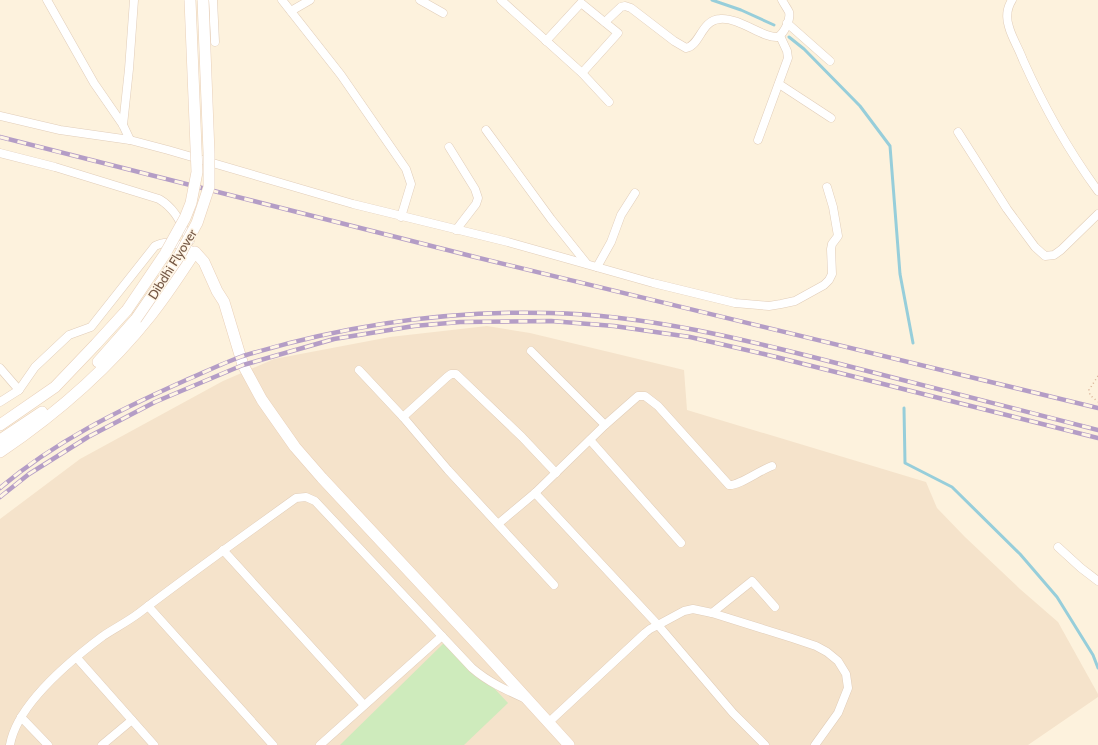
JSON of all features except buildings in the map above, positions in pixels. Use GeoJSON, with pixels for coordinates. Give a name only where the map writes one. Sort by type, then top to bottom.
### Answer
{"type":"FeatureCollection","features":[{"type":"Feature","properties":{"kind":"main road","name":"Dibdhi Flyover"},"geometry":{"type":"LineString","coordinates":[[0,425],[55,387],[127,310],[165,254],[186,218],[197,172],[190,0]]}},
{"type":"Feature","properties":{"kind":"main road","name":"Dibdhi Flyover"},"geometry":{"type":"LineString","coordinates":[[0,440],[46,410],[72,389],[106,354],[136,319],[178,258],[197,223],[209,187],[204,0]]}},
{"type":"Feature","properties":{"kind":"main road"},"geometry":{"type":"LineString","coordinates":[[0,452],[20,439],[77,392],[110,362],[152,314],[195,252],[204,262],[217,291],[224,302],[243,365],[262,400],[295,447],[569,745]]}},
{"type":"Feature","properties":{"kind":"street"},"geometry":{"type":"LineString","coordinates":[[46,0],[94,83],[123,125],[130,140]]}},
{"type":"Feature","properties":{"kind":"street"},"geometry":{"type":"LineString","coordinates":[[123,125],[134,0]]}},
{"type":"Feature","properties":{"kind":"street"},"geometry":{"type":"LineString","coordinates":[[213,0],[214,42]]}},
{"type":"Feature","properties":{"kind":"street"},"geometry":{"type":"LineString","coordinates":[[282,0],[341,75],[406,169],[411,184],[401,217]]}},
{"type":"Feature","properties":{"kind":"street"},"geometry":{"type":"LineString","coordinates":[[290,11],[310,0]]}},
{"type":"Feature","properties":{"kind":"street"},"geometry":{"type":"LineString","coordinates":[[420,0],[443,13]]}},
{"type":"Feature","properties":{"kind":"street"},"geometry":{"type":"LineString","coordinates":[[501,0],[582,73],[609,102]]}},
{"type":"Feature","properties":{"kind":"street"},"geometry":{"type":"LineString","coordinates":[[780,36],[787,23],[789,13],[782,0]]}},
{"type":"Feature","properties":{"kind":"street"},"geometry":{"type":"LineString","coordinates":[[1012,0],[1008,11],[1009,26],[1031,78],[1064,141],[1098,191]]}},
{"type":"Feature","properties":{"kind":"street"},"geometry":{"type":"LineString","coordinates":[[546,41],[581,4],[618,33],[582,73]]}},
{"type":"Feature","properties":{"kind":"street"},"geometry":{"type":"LineString","coordinates":[[605,22],[621,7],[628,6],[678,44],[686,48],[692,45],[707,24],[718,18],[736,21],[775,37],[780,36]]}},
{"type":"Feature","properties":{"kind":"street"},"geometry":{"type":"LineString","coordinates":[[787,23],[830,61]]}},
{"type":"Feature","properties":{"kind":"street"},"geometry":{"type":"LineString","coordinates":[[758,140],[788,58],[787,51],[780,36]]}},
{"type":"Feature","properties":{"kind":"street"},"geometry":{"type":"LineString","coordinates":[[778,84],[831,118]]}},
{"type":"Feature","properties":{"kind":"street"},"geometry":{"type":"LineString","coordinates":[[0,116],[60,130],[130,140],[353,204],[508,242],[660,285],[736,303],[769,306],[795,300],[824,285],[832,274],[831,246],[838,236],[827,187]]}},
{"type":"Feature","properties":{"kind":"street"},"geometry":{"type":"LineString","coordinates":[[486,130],[551,219],[587,264]]}},
{"type":"Feature","properties":{"kind":"street"},"geometry":{"type":"LineString","coordinates":[[958,132],[1007,210],[1035,247],[1046,256],[1054,255],[1098,214]]}},
{"type":"Feature","properties":{"kind":"street"},"geometry":{"type":"LineString","coordinates":[[449,148],[475,189],[478,198],[476,204],[456,230]]}},
{"type":"Feature","properties":{"kind":"street"},"geometry":{"type":"LineString","coordinates":[[0,153],[55,167],[159,199],[169,205],[195,252]]}},
{"type":"Feature","properties":{"kind":"street"},"geometry":{"type":"LineString","coordinates":[[597,267],[611,242],[621,216],[635,193]]}},
{"type":"Feature","properties":{"kind":"street"},"geometry":{"type":"LineString","coordinates":[[0,402],[19,390],[35,367],[68,335],[91,327],[155,246],[162,242],[178,244],[195,252]]}},
{"type":"Feature","properties":{"kind":"street"},"geometry":{"type":"LineString","coordinates":[[531,351],[605,425]]}},
{"type":"Feature","properties":{"kind":"street"},"geometry":{"type":"LineString","coordinates":[[0,368],[19,390]]}},
{"type":"Feature","properties":{"kind":"street"},"geometry":{"type":"LineString","coordinates":[[359,370],[403,417],[448,470],[554,585]]}},
{"type":"Feature","properties":{"kind":"street"},"geometry":{"type":"LineString","coordinates":[[403,417],[447,377],[451,374],[456,374],[522,437],[556,473]]}},
{"type":"Feature","properties":{"kind":"street"},"geometry":{"type":"LineString","coordinates":[[498,524],[535,493],[634,399],[642,396],[650,399],[658,406],[729,486],[735,485],[772,466]]}},
{"type":"Feature","properties":{"kind":"street"},"geometry":{"type":"LineString","coordinates":[[590,440],[682,543]]}},
{"type":"Feature","properties":{"kind":"street"},"geometry":{"type":"LineString","coordinates":[[535,493],[658,625],[733,713],[765,745]]}},
{"type":"Feature","properties":{"kind":"street"},"geometry":{"type":"LineString","coordinates":[[10,745],[11,739],[21,717],[32,700],[49,682],[77,658],[103,637],[296,498],[306,497],[315,500],[472,668],[483,678],[497,686],[528,700]]}},
{"type":"Feature","properties":{"kind":"street"},"geometry":{"type":"LineString","coordinates":[[1058,547],[1098,581]]}},
{"type":"Feature","properties":{"kind":"street"},"geometry":{"type":"LineString","coordinates":[[224,550],[364,705]]}},
{"type":"Feature","properties":{"kind":"street"},"geometry":{"type":"LineString","coordinates":[[712,613],[752,581],[774,607]]}},
{"type":"Feature","properties":{"kind":"street"},"geometry":{"type":"LineString","coordinates":[[148,606],[273,745]]}},
{"type":"Feature","properties":{"kind":"street"},"geometry":{"type":"LineString","coordinates":[[548,723],[650,629],[684,610],[693,609],[712,613],[816,646],[827,652],[838,661],[846,674],[848,688],[838,713],[814,745]]}},
{"type":"Feature","properties":{"kind":"street"},"geometry":{"type":"LineString","coordinates":[[320,745],[442,636]]}},
{"type":"Feature","properties":{"kind":"street"},"geometry":{"type":"LineString","coordinates":[[77,658],[154,745]]}},
{"type":"Feature","properties":{"kind":"street"},"geometry":{"type":"LineString","coordinates":[[21,717],[48,745]]}},
{"type":"Feature","properties":{"kind":"street"},"geometry":{"type":"LineString","coordinates":[[102,745],[132,720]]}},
{"type":"Feature","properties":{"kind":"path"},"geometry":{"type":"LineString","coordinates":[[1098,376],[1089,390],[1090,395],[1098,402]]}},
{"type":"Feature","properties":{"kind":"shaded area"},"geometry":{"type":"Polygon","coordinates":[[[487,326],[530,333],[684,370],[687,410],[926,482],[937,508],[1020,589],[1058,622],[1098,694],[1098,697],[1028,745],[0,745],[0,519],[80,459],[223,381],[274,359],[390,337],[487,326]]]}},
{"type":"Feature","properties":{"kind":"green space"},"geometry":{"type":"Polygon","coordinates":[[[448,639],[508,703],[464,745],[340,745],[448,639]]]}},
{"type":"Feature","properties":{"kind":"waterway"},"geometry":{"type":"LineString","coordinates":[[712,0],[741,10],[774,25]]}},
{"type":"Feature","properties":{"kind":"waterway"},"geometry":{"type":"LineString","coordinates":[[789,37],[804,49],[860,106],[890,146],[900,274],[913,343]]}},
{"type":"Feature","properties":{"kind":"waterway"},"geometry":{"type":"LineString","coordinates":[[904,408],[905,463],[952,487],[1020,554],[1057,597],[1093,655],[1098,668]]}},
{"type":"Feature","properties":{"kind":"railway"},"geometry":{"type":"LineString","coordinates":[[0,137],[471,256],[1098,408]]}},
{"type":"Feature","properties":{"kind":"railway"},"geometry":{"type":"LineString","coordinates":[[0,488],[42,456],[111,415],[213,368],[243,356],[280,345],[356,328],[434,317],[472,314],[550,313],[587,315],[624,318],[697,330],[805,355],[1098,430]]}},
{"type":"Feature","properties":{"kind":"railway"},"geometry":{"type":"LineString","coordinates":[[0,497],[29,474],[88,437],[155,402],[243,365],[334,339],[414,326],[460,322],[551,321],[614,326],[690,337],[764,354],[1098,438]]}}]}
